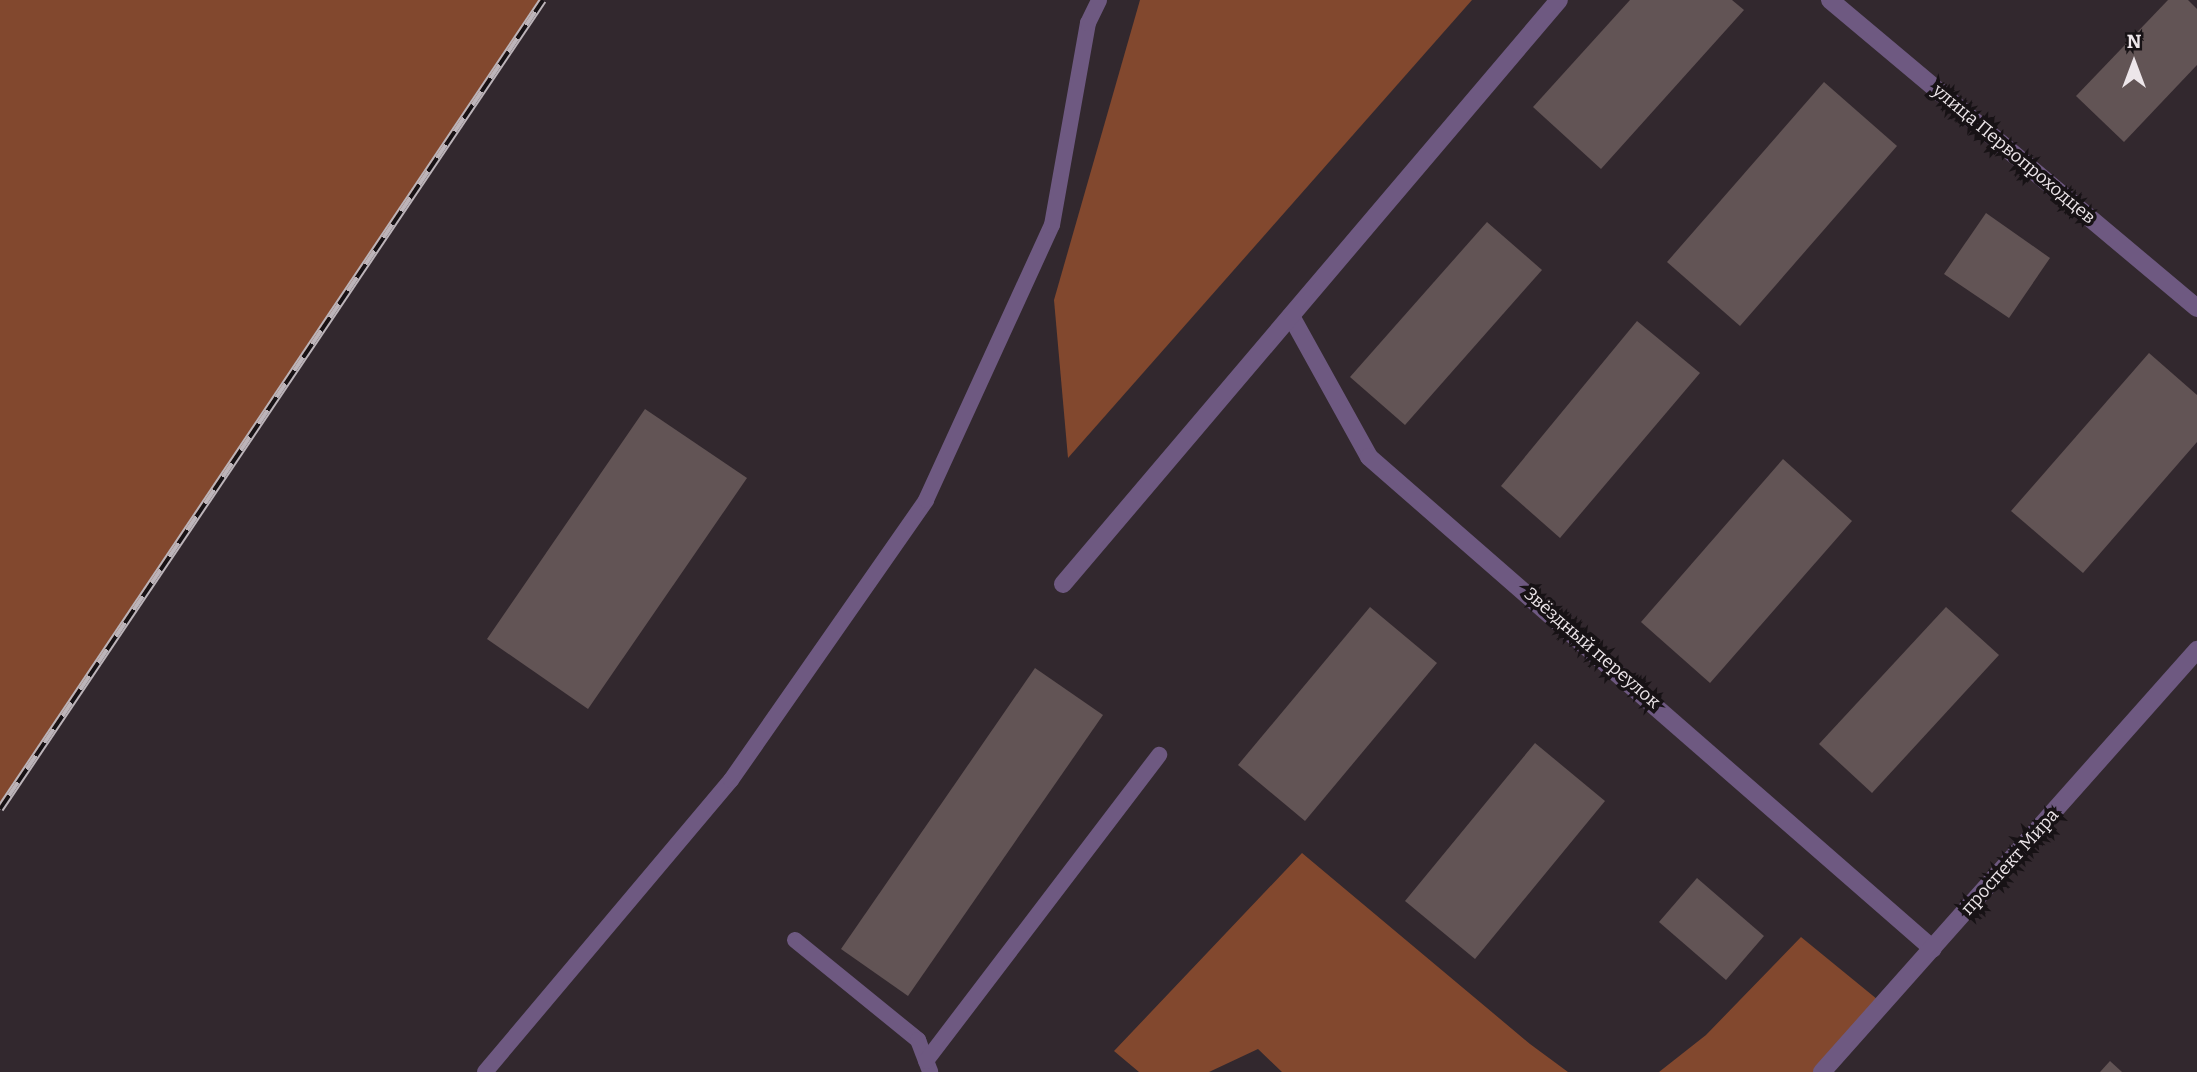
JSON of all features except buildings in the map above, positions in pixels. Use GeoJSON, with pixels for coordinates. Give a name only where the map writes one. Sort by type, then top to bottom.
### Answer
{"type":"FeatureCollection","features":[{"type":"Feature","properties":{"kind":"street"},"geometry":{"type":"LineString","coordinates":[[1063,583],[1559,0]]}},
{"type":"Feature","properties":{"kind":"street","name":"улица Первопроходцев"},"geometry":{"type":"LineString","coordinates":[[1830,0],[2197,308]]}},
{"type":"Feature","properties":{"kind":"street","name":"Звёздный переулок"},"geometry":{"type":"LineString","coordinates":[[1290,316],[1369,457],[1933,948]]}},
{"type":"Feature","properties":{"kind":"street","name":"проспект Мира"},"geometry":{"type":"LineString","coordinates":[[1822,1072],[2197,650]]}},
{"type":"Feature","properties":{"kind":"lane"},"geometry":{"type":"LineString","coordinates":[[485,1072],[731,780],[926,500],[1052,225],[1088,23],[1099,0]]}},
{"type":"Feature","properties":{"kind":"lane"},"geometry":{"type":"LineString","coordinates":[[928,1067],[1159,755]]}},
{"type":"Feature","properties":{"kind":"lane"},"geometry":{"type":"LineString","coordinates":[[795,940],[918,1040],[928,1067]]}},
{"type":"Feature","properties":{"kind":"shaded area"},"geometry":{"type":"Polygon","coordinates":[[[0,0],[542,0],[0,809],[0,0]]]}},
{"type":"Feature","properties":{"kind":"shaded area"},"geometry":{"type":"Polygon","coordinates":[[[1140,0],[1472,0],[1068,458],[1054,300],[1140,0]]]}},
{"type":"Feature","properties":{"kind":"shaded area"},"geometry":{"type":"Polygon","coordinates":[[[1302,853],[1530,1044],[1568,1072],[1282,1072],[1258,1049],[1209,1072],[1139,1072],[1114,1051],[1302,853]]]}},
{"type":"Feature","properties":{"kind":"shaded area"},"geometry":{"type":"Polygon","coordinates":[[[1801,937],[1883,1004],[1822,1072],[1659,1072],[1706,1035],[1801,937]]]}},
{"type":"Feature","properties":{"kind":"railway"},"geometry":{"type":"LineString","coordinates":[[0,809],[543,0]]}}]}
